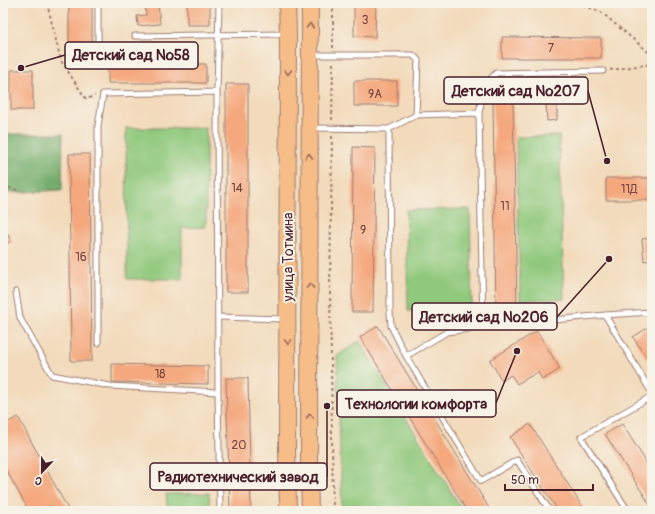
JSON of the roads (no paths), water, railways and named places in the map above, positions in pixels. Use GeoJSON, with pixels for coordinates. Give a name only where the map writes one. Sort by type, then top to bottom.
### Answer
{"type":"FeatureCollection","features":[{"type":"Feature","properties":{"kind":"main road","name":"улица Тотмина"},"geometry":{"type":"LineString","coordinates":[[286,3],[288,33],[288,511]]}},
{"type":"Feature","properties":{"kind":"main road","name":"улица Тотмина"},"geometry":{"type":"LineString","coordinates":[[310,3],[310,504]]}},
{"type":"Feature","properties":{"kind":"main road"},"geometry":{"type":"LineString","coordinates":[[287,449],[291,453],[303,454],[310,444]]}},
{"type":"Feature","properties":{"kind":"main road"},"geometry":{"type":"LineString","coordinates":[[288,494],[298,490],[304,491],[310,504]]}},
{"type":"Feature","properties":{"kind":"lane"},"geometry":{"type":"LineString","coordinates":[[98,3],[98,41]]}},
{"type":"Feature","properties":{"kind":"lane"},"geometry":{"type":"LineString","coordinates":[[219,3],[217,92],[220,511]]}},
{"type":"Feature","properties":{"kind":"lane"},"geometry":{"type":"LineString","coordinates":[[135,36],[288,33]]}},
{"type":"Feature","properties":{"kind":"lane"},"geometry":{"type":"LineString","coordinates":[[310,55],[413,55],[418,60],[416,115]]}},
{"type":"Feature","properties":{"kind":"lane"},"geometry":{"type":"LineString","coordinates":[[483,327],[480,113],[483,91],[489,81],[496,74],[603,71]]}},
{"type":"Feature","properties":{"kind":"lane"},"geometry":{"type":"LineString","coordinates":[[98,343],[98,126],[103,94],[217,92]]}},
{"type":"Feature","properties":{"kind":"lane"},"geometry":{"type":"LineString","coordinates":[[309,128],[389,129],[416,115],[480,113]]}},
{"type":"Feature","properties":{"kind":"lane"},"geometry":{"type":"LineString","coordinates":[[389,129],[391,326],[406,356],[481,481],[517,460],[550,511]]}},
{"type":"Feature","properties":{"kind":"lane"},"geometry":{"type":"LineString","coordinates":[[16,292],[20,318],[52,375],[110,386],[218,392]]}},
{"type":"Feature","properties":{"kind":"lane"},"geometry":{"type":"LineString","coordinates":[[406,356],[447,332],[605,315],[652,312]]}},
{"type":"Feature","properties":{"kind":"lane"},"geometry":{"type":"LineString","coordinates":[[605,315],[652,392]]}},
{"type":"Feature","properties":{"kind":"lane"},"geometry":{"type":"LineString","coordinates":[[218,317],[288,319]]}},
{"type":"Feature","properties":{"kind":"lane"},"geometry":{"type":"LineString","coordinates":[[628,511],[581,437],[652,396]]}},
{"type":"Feature","properties":{"kind":"place","name":"Детский сад №58"},"geometry":{"type":"Point","coordinates":[21,68]}},
{"type":"Feature","properties":{"kind":"place","name":"Детский сад №207"},"geometry":{"type":"Point","coordinates":[607,161]}},
{"type":"Feature","properties":{"kind":"place","name":"Детский сад №206"},"geometry":{"type":"Point","coordinates":[609,259]}},
{"type":"Feature","properties":{"kind":"place","name":"Технологии комфорта"},"geometry":{"type":"Point","coordinates":[517,351]}},
{"type":"Feature","properties":{"kind":"place","name":"Радиотехнический завод"},"geometry":{"type":"Point","coordinates":[327,406]}}]}
